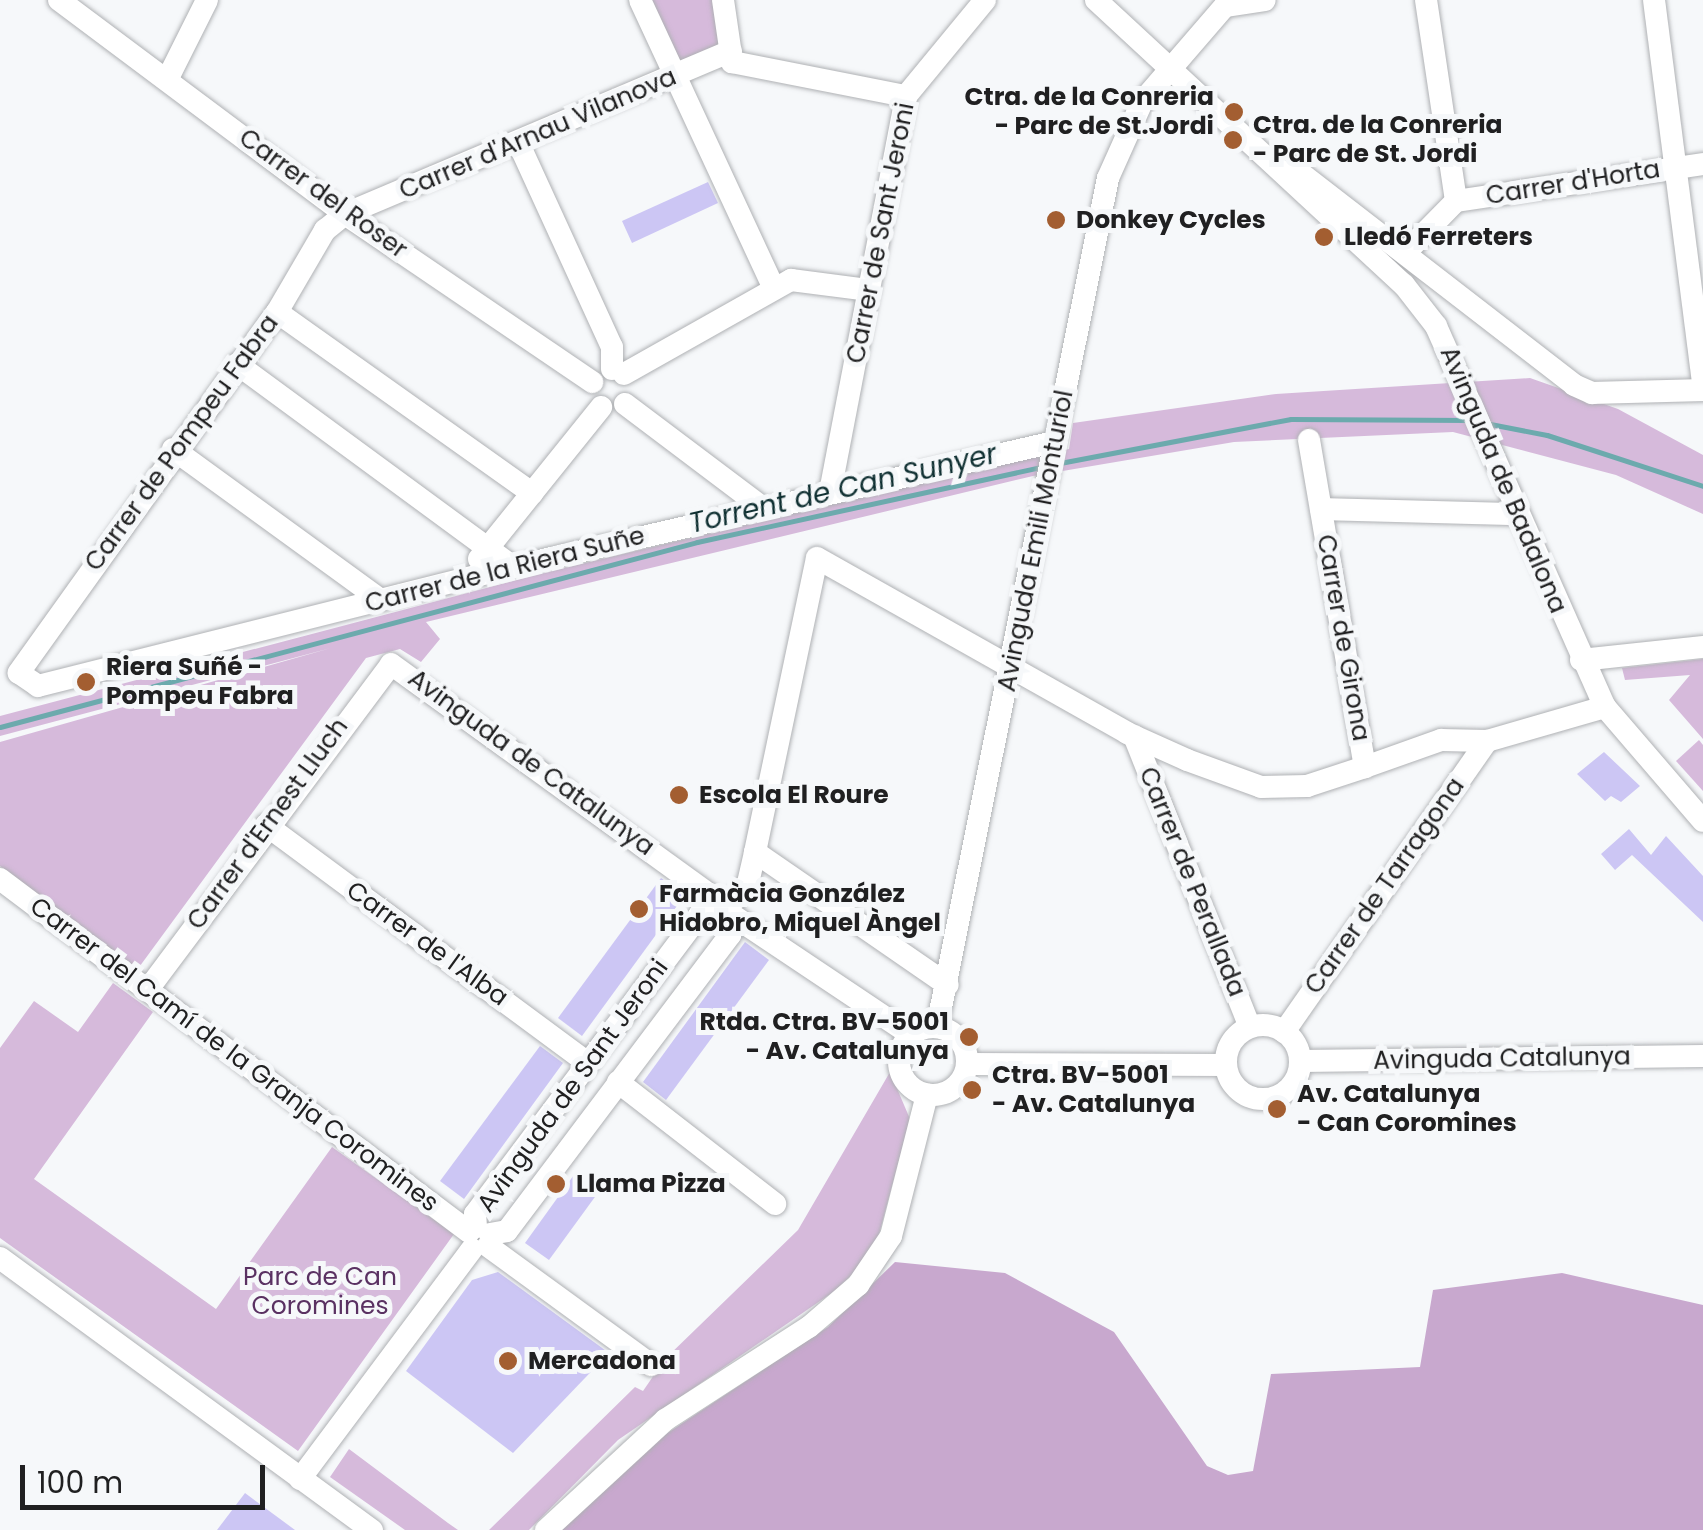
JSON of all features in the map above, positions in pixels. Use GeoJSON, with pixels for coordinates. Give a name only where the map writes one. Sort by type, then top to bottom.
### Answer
{"type":"FeatureCollection","features":[{"type":"Feature","properties":{"kind":"street","name":"Carrer del Roser"},"geometry":{"type":"LineString","coordinates":[[59,0],[346,214],[609,375]]}},
{"type":"Feature","properties":{"kind":"street"},"geometry":{"type":"LineString","coordinates":[[168,78],[207,0]]}},
{"type":"Feature","properties":{"kind":"street"},"geometry":{"type":"LineString","coordinates":[[640,0],[773,286]]}},
{"type":"Feature","properties":{"kind":"street"},"geometry":{"type":"LineString","coordinates":[[724,0],[731,56],[906,96]]}},
{"type":"Feature","properties":{"kind":"street","name":"Carrer de Sant Jeroni"},"geometry":{"type":"LineString","coordinates":[[830,492],[906,96],[986,0]]}},
{"type":"Feature","properties":{"kind":"street","name":"Avinguda de Badalona"},"geometry":{"type":"LineString","coordinates":[[1096,0],[1404,285],[1436,326],[1464,380],[1518,514],[1605,707],[1703,821]]}},
{"type":"Feature","properties":{"kind":"street"},"geometry":{"type":"LineString","coordinates":[[1227,3],[1265,0]]}},
{"type":"Feature","properties":{"kind":"street"},"geometry":{"type":"LineString","coordinates":[[1426,0],[1456,201]]}},
{"type":"Feature","properties":{"kind":"street"},"geometry":{"type":"LineString","coordinates":[[1654,0],[1703,381]]}},
{"type":"Feature","properties":{"kind":"street","name":"Avinguda Emili Monturiol"},"geometry":{"type":"LineString","coordinates":[[937,1027],[1108,178],[1123,134],[1170,69],[1227,3]]}},
{"type":"Feature","properties":{"kind":"street","name":"Carrer d'Arnau Vilanova"},"geometry":{"type":"LineString","coordinates":[[346,214],[731,56]]}},
{"type":"Feature","properties":{"kind":"street"},"geometry":{"type":"LineString","coordinates":[[1216,110],[1592,393],[1703,390]]}},
{"type":"Feature","properties":{"kind":"street"},"geometry":{"type":"LineString","coordinates":[[518,142],[612,347],[609,375],[613,405],[763,508]]}},
{"type":"Feature","properties":{"kind":"street","name":"Carrer d'Horta"},"geometry":{"type":"LineString","coordinates":[[1405,253],[1456,201],[1703,164]]}},
{"type":"Feature","properties":{"kind":"street","name":"Carrer de Pompeu Fabra"},"geometry":{"type":"LineString","coordinates":[[18,673],[173,449],[276,312],[326,230],[346,214]]}},
{"type":"Feature","properties":{"kind":"street"},"geometry":{"type":"LineString","coordinates":[[609,375],[773,286],[792,280],[869,290]]}},
{"type":"Feature","properties":{"kind":"street"},"geometry":{"type":"LineString","coordinates":[[276,312],[532,493]]}},
{"type":"Feature","properties":{"kind":"street"},"geometry":{"type":"LineString","coordinates":[[237,364],[513,567]]}},
{"type":"Feature","properties":{"kind":"street"},"geometry":{"type":"LineString","coordinates":[[460,580],[532,493],[613,405],[632,390],[609,375]]}},
{"type":"Feature","properties":{"kind":"street","name":"Carrer de Girona"},"geometry":{"type":"LineString","coordinates":[[1309,440],[1365,768],[1441,740],[1487,741],[1605,707]]}},
{"type":"Feature","properties":{"kind":"street","name":"Carrer de la Riera Suñe"},"geometry":{"type":"LineString","coordinates":[[18,673],[38,686],[830,492],[1054,446]]}},
{"type":"Feature","properties":{"kind":"street"},"geometry":{"type":"LineString","coordinates":[[173,449],[381,600]]}},
{"type":"Feature","properties":{"kind":"street"},"geometry":{"type":"LineString","coordinates":[[1321,509],[1518,514]]}},
{"type":"Feature","properties":{"kind":"street"},"geometry":{"type":"LineString","coordinates":[[727,908],[748,882],[756,852],[817,558],[1134,736],[1261,787],[1307,786],[1365,768]]}},
{"type":"Feature","properties":{"kind":"street"},"geometry":{"type":"LineString","coordinates":[[1581,660],[1703,647]]}},
{"type":"Feature","properties":{"kind":"street","name":"Carrer d'Ernest Lluch"},"geometry":{"type":"LineString","coordinates":[[148,988],[266,825],[391,664]]}},
{"type":"Feature","properties":{"kind":"street","name":"Avinguda de Catalunya"},"geometry":{"type":"LineString","coordinates":[[391,664],[727,908],[911,1035]]}},
{"type":"Feature","properties":{"kind":"street","name":"Carrer de Perallada"},"geometry":{"type":"LineString","coordinates":[[1134,736],[1250,1028]]}},
{"type":"Feature","properties":{"kind":"street","name":"Carrer de Tarragona"},"geometry":{"type":"LineString","coordinates":[[1284,1032],[1487,741]]}},
{"type":"Feature","properties":{"kind":"street","name":"Carrer de l'Alba"},"geometry":{"type":"LineString","coordinates":[[266,825],[588,1063]]}},
{"type":"Feature","properties":{"kind":"street"},"geometry":{"type":"LineString","coordinates":[[756,852],[948,986]]}},
{"type":"Feature","properties":{"kind":"street","name":"Carrer del Camí de la Granja Coromines"},"geometry":{"type":"LineString","coordinates":[[0,879],[651,1365]]}},
{"type":"Feature","properties":{"kind":"street","name":"Avinguda de Sant Jeroni"},"geometry":{"type":"LineString","coordinates":[[300,1479],[479,1238],[507,1230],[730,935],[727,908],[700,914],[588,1063],[476,1214],[479,1238]]}},
{"type":"Feature","properties":{"kind":"street"},"geometry":{"type":"LineString","coordinates":[[937,1027],[962,1044],[967,1064],[953,1088],[926,1095],[900,1070],[899,1054],[911,1035],[937,1027]]}},
{"type":"Feature","properties":{"kind":"street"},"geometry":{"type":"LineString","coordinates":[[1250,1028],[1284,1032],[1300,1062],[1294,1082],[1264,1099],[1242,1092],[1226,1065],[1233,1041],[1250,1028]]}},
{"type":"Feature","properties":{"kind":"street","name":"Avinguda Catalunya"},"geometry":{"type":"LineString","coordinates":[[1300,1062],[1703,1056]]}},
{"type":"Feature","properties":{"kind":"street"},"geometry":{"type":"LineString","coordinates":[[967,1064],[1226,1065]]}},
{"type":"Feature","properties":{"kind":"street"},"geometry":{"type":"LineString","coordinates":[[618,1082],[775,1204]]}},
{"type":"Feature","properties":{"kind":"street"},"geometry":{"type":"LineString","coordinates":[[546,1530],[664,1420],[809,1327],[858,1286],[891,1236],[926,1095]]}},
{"type":"Feature","properties":{"kind":"street"},"geometry":{"type":"LineString","coordinates":[[2,1263],[372,1530]]}},
{"type":"Feature","properties":{"kind":"green space"},"geometry":{"type":"Polygon","coordinates":[[[640,0],[723,0],[730,43],[682,74],[640,0]]]}},
{"type":"Feature","properties":{"kind":"green space"},"geometry":{"type":"Polygon","coordinates":[[[1530,378],[1618,409],[1703,455],[1703,514],[1616,475],[1453,432],[1234,442],[1033,476],[426,622],[440,639],[421,662],[400,649],[366,658],[137,970],[0,866],[0,742],[331,648],[0,736],[0,716],[547,572],[1069,449],[1073,423],[1276,394],[1530,378]]]}},
{"type":"Feature","properties":{"kind":"green space"},"geometry":{"type":"Polygon","coordinates":[[[1703,659],[1703,739],[1669,700],[1690,675],[1625,680],[1622,668],[1703,659]]]}},
{"type":"Feature","properties":{"kind":"green space"},"geometry":{"type":"Polygon","coordinates":[[[1699,740],[1703,745],[1703,791],[1676,761],[1699,740]]]}},
{"type":"Feature","properties":{"kind":"green space","name":"Parc de Can Coromines"},"geometry":{"type":"Polygon","coordinates":[[[113,983],[153,1012],[34,1179],[216,1309],[332,1147],[454,1234],[298,1451],[0,1238],[0,1048],[34,1001],[78,1032],[113,983]]]}},
{"type":"Feature","properties":{"kind":"green space"},"geometry":{"type":"Polygon","coordinates":[[[890,1072],[910,1119],[874,1253],[836,1290],[618,1440],[529,1530],[489,1530],[635,1387],[643,1391],[665,1359],[798,1230],[890,1072]]]}},
{"type":"Feature","properties":{"kind":"green space"},"geometry":{"type":"Polygon","coordinates":[[[349,1449],[458,1530],[405,1530],[330,1477],[349,1449]]]}},
{"type":"Feature","properties":{"kind":"shaded area"},"geometry":{"type":"Polygon","coordinates":[[[895,1262],[1005,1273],[1114,1332],[1207,1466],[1228,1475],[1253,1471],[1271,1374],[1420,1367],[1433,1290],[1562,1273],[1703,1305],[1703,1530],[561,1530],[654,1442],[828,1327],[895,1262]]]}},
{"type":"Feature","properties":{"kind":"building"},"geometry":{"type":"Polygon","coordinates":[[[708,182],[718,203],[632,243],[622,221],[708,182]]]}},
{"type":"Feature","properties":{"kind":"building"},"geometry":{"type":"Polygon","coordinates":[[[1604,752],[1640,786],[1621,802],[1611,796],[1605,801],[1577,774],[1604,752]]]}},
{"type":"Feature","properties":{"kind":"building"},"geometry":{"type":"Polygon","coordinates":[[[1629,829],[1651,855],[1666,836],[1703,876],[1703,922],[1632,855],[1615,870],[1601,854],[1629,829]]]}},
{"type":"Feature","properties":{"kind":"building"},"geometry":{"type":"Polygon","coordinates":[[[661,878],[685,895],[582,1036],[558,1018],[661,878]]]}},
{"type":"Feature","properties":{"kind":"building"},"geometry":{"type":"Polygon","coordinates":[[[745,942],[769,960],[666,1100],[643,1082],[745,942]]]}},
{"type":"Feature","properties":{"kind":"building"},"geometry":{"type":"Polygon","coordinates":[[[540,1046],[563,1063],[464,1199],[440,1181],[540,1046]]]}},
{"type":"Feature","properties":{"kind":"building"},"geometry":{"type":"Polygon","coordinates":[[[576,1172],[600,1190],[549,1260],[525,1243],[576,1172]]]}},
{"type":"Feature","properties":{"kind":"building","name":"Mercadona"},"geometry":{"type":"Polygon","coordinates":[[[498,1272],[609,1353],[513,1453],[406,1371],[472,1280],[498,1272]]]}},
{"type":"Feature","properties":{"kind":"building"},"geometry":{"type":"Polygon","coordinates":[[[245,1493],[295,1530],[217,1530],[245,1493]]]}},
{"type":"Feature","properties":{"kind":"waterway","name":"Torrent de Can Sunyer"},"geometry":{"type":"LineString","coordinates":[[1060,463],[1291,419],[1470,420]]}},
{"type":"Feature","properties":{"kind":"waterway","name":"Torrent de Can Sunyer"},"geometry":{"type":"LineString","coordinates":[[1485,423],[1547,435],[1703,486]]}},
{"type":"Feature","properties":{"kind":"waterway","name":"Torrent de Can Sunyer"},"geometry":{"type":"LineString","coordinates":[[0,727],[697,542],[1045,466]]}},
{"type":"Feature","properties":{"kind":"place","name":"Ctra. de la Conreria - Parc de St.Jordi"},"geometry":{"type":"Point","coordinates":[1234,112]}},
{"type":"Feature","properties":{"kind":"place","name":"Ctra. de la Conreria - Parc de St. Jordi"},"geometry":{"type":"Point","coordinates":[1233,140]}},
{"type":"Feature","properties":{"kind":"place","name":"Donkey Cycles"},"geometry":{"type":"Point","coordinates":[1056,220]}},
{"type":"Feature","properties":{"kind":"place","name":"Lledó Ferreters"},"geometry":{"type":"Point","coordinates":[1324,237]}},
{"type":"Feature","properties":{"kind":"place","name":"Riera Suñé - Pompeu Fabra"},"geometry":{"type":"Point","coordinates":[86,682]}},
{"type":"Feature","properties":{"kind":"place","name":"Escola El Roure"},"geometry":{"type":"Point","coordinates":[679,795]}},
{"type":"Feature","properties":{"kind":"place","name":"Farmàcia González Hidobro, Miquel Àngel"},"geometry":{"type":"Point","coordinates":[639,909]}},
{"type":"Feature","properties":{"kind":"place","name":"Rtda. Ctra. BV-5001 - Av. Catalunya"},"geometry":{"type":"Point","coordinates":[969,1037]}},
{"type":"Feature","properties":{"kind":"place","name":"Ctra. BV-5001 - Av. Catalunya"},"geometry":{"type":"Point","coordinates":[972,1090]}},
{"type":"Feature","properties":{"kind":"place","name":"Av. Catalunya - Can Coromines"},"geometry":{"type":"Point","coordinates":[1277,1109]}},
{"type":"Feature","properties":{"kind":"place","name":"Llama Pizza"},"geometry":{"type":"Point","coordinates":[556,1184]}},
{"type":"Feature","properties":{"kind":"place","name":"Mercadona"},"geometry":{"type":"Point","coordinates":[508,1361]}}]}
